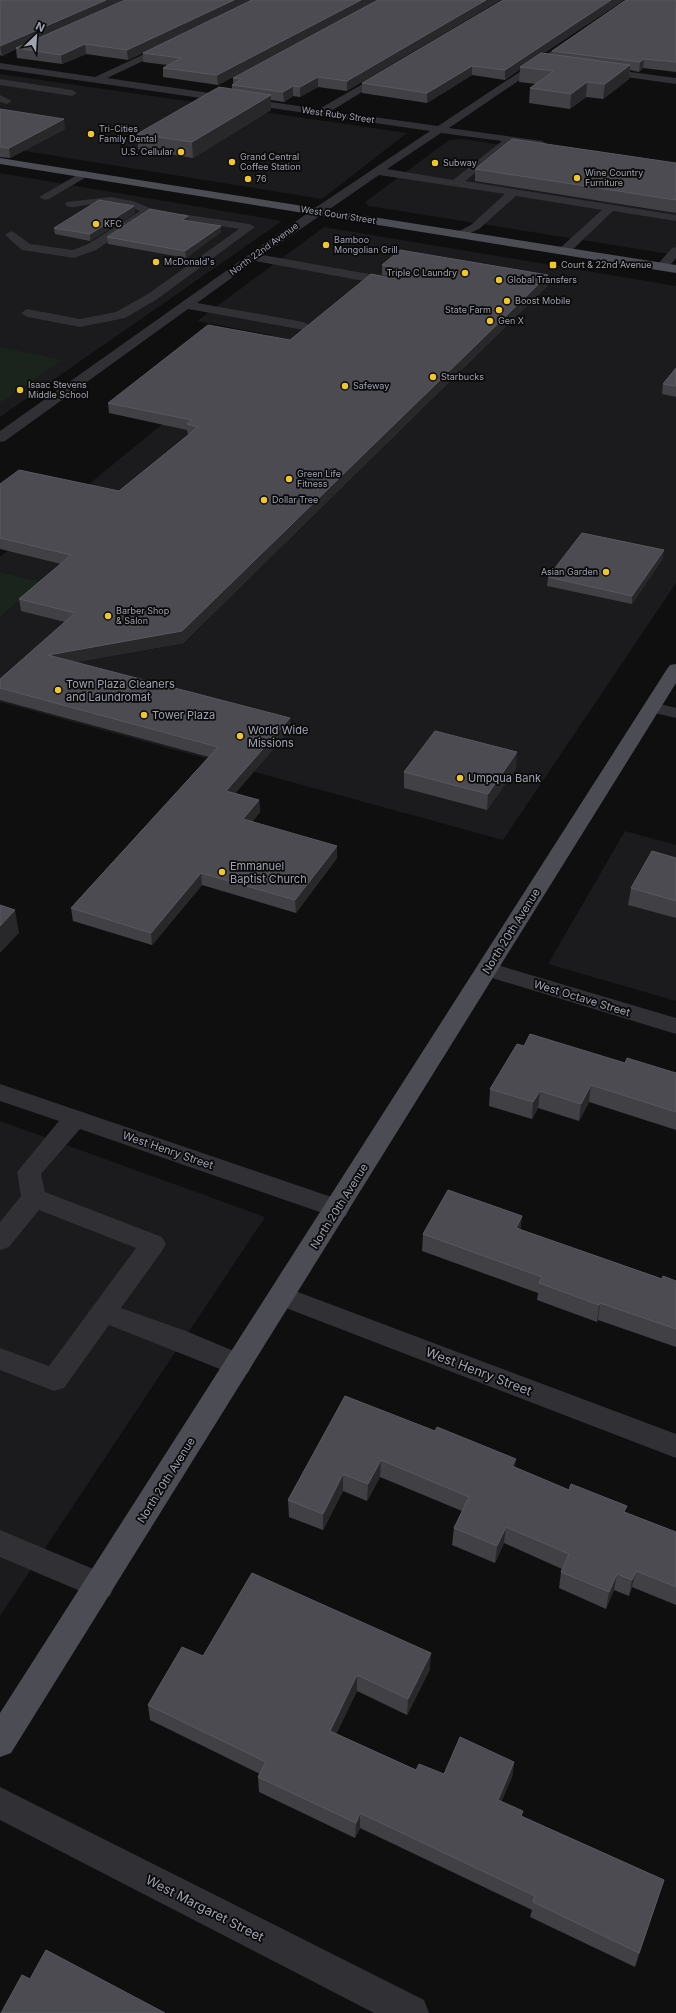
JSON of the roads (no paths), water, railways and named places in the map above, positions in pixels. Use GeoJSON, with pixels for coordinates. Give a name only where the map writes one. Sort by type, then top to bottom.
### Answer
{"type":"FeatureCollection","features":[{"type":"Feature","properties":{"kind":"main road","name":"West Court Street"},"geometry":{"type":"LineString","coordinates":[[0,161],[676,269]]}},
{"type":"Feature","properties":{"kind":"main road","name":"North 20th Avenue"},"geometry":{"type":"LineString","coordinates":[[0,1742],[676,669]]}},
{"type":"Feature","properties":{"kind":"street","name":"North 22nd Avenue"},"geometry":{"type":"LineString","coordinates":[[0,438],[316,212],[588,29]]}},
{"type":"Feature","properties":{"kind":"street"},"geometry":{"type":"LineString","coordinates":[[96,80],[177,41]]}},
{"type":"Feature","properties":{"kind":"street","name":"West Ruby Street"},"geometry":{"type":"LineString","coordinates":[[2,62],[96,80],[550,145]]}},
{"type":"Feature","properties":{"kind":"street"},"geometry":{"type":"LineString","coordinates":[[538,63],[555,65]]}},
{"type":"Feature","properties":{"kind":"street"},"geometry":{"type":"LineString","coordinates":[[321,112],[395,68]]}},
{"type":"Feature","properties":{"kind":"street"},"geometry":{"type":"LineString","coordinates":[[594,70],[676,81]]}},
{"type":"Feature","properties":{"kind":"street"},"geometry":{"type":"LineString","coordinates":[[655,78],[666,70]]}},
{"type":"Feature","properties":{"kind":"street"},"geometry":{"type":"LineString","coordinates":[[0,82],[72,93]]}},
{"type":"Feature","properties":{"kind":"street"},"geometry":{"type":"LineString","coordinates":[[207,96],[223,88]]}},
{"type":"Feature","properties":{"kind":"street"},"geometry":{"type":"LineString","coordinates":[[456,183],[511,139]]}},
{"type":"Feature","properties":{"kind":"street"},"geometry":{"type":"LineString","coordinates":[[377,171],[676,218]]}},
{"type":"Feature","properties":{"kind":"street"},"geometry":{"type":"LineString","coordinates":[[45,197],[84,174]]}},
{"type":"Feature","properties":{"kind":"street"},"geometry":{"type":"LineString","coordinates":[[459,234],[475,227],[514,192]]}},
{"type":"Feature","properties":{"kind":"street"},"geometry":{"type":"LineString","coordinates":[[11,235],[26,247],[74,254],[92,247],[148,211],[133,203],[109,199],[71,204]]}},
{"type":"Feature","properties":{"kind":"street"},"geometry":{"type":"LineString","coordinates":[[564,251],[611,207]]}},
{"type":"Feature","properties":{"kind":"street"},"geometry":{"type":"LineString","coordinates":[[27,313],[80,323],[120,315],[152,297],[249,227],[182,217]]}},
{"type":"Feature","properties":{"kind":"street"},"geometry":{"type":"LineString","coordinates":[[662,267],[676,251]]}},
{"type":"Feature","properties":{"kind":"street"},"geometry":{"type":"LineString","coordinates":[[253,257],[391,282]]}},
{"type":"Feature","properties":{"kind":"street"},"geometry":{"type":"LineString","coordinates":[[107,317],[125,298],[140,291],[167,286]]}},
{"type":"Feature","properties":{"kind":"street"},"geometry":{"type":"LineString","coordinates":[[186,304],[304,326]]}},
{"type":"Feature","properties":{"kind":"street"},"geometry":{"type":"LineString","coordinates":[[652,707],[676,713]]}},
{"type":"Feature","properties":{"kind":"street","name":"West Octave Street"},"geometry":{"type":"LineString","coordinates":[[487,969],[676,1026]]}},
{"type":"Feature","properties":{"kind":"street","name":"West Henry Street"},"geometry":{"type":"LineString","coordinates":[[0,1092],[337,1209]]}},
{"type":"Feature","properties":{"kind":"street"},"geometry":{"type":"LineString","coordinates":[[0,1240],[34,1198],[29,1172],[76,1118]]}},
{"type":"Feature","properties":{"kind":"street"},"geometry":{"type":"LineString","coordinates":[[0,1359],[54,1380],[153,1244],[34,1198]]}},
{"type":"Feature","properties":{"kind":"street","name":"West Henry Street"},"geometry":{"type":"LineString","coordinates":[[282,1296],[676,1446]]}},
{"type":"Feature","properties":{"kind":"street"},"geometry":{"type":"LineString","coordinates":[[104,1312],[239,1364]]}},
{"type":"Feature","properties":{"kind":"street"},"geometry":{"type":"LineString","coordinates":[[0,1543],[99,1586]]}},
{"type":"Feature","properties":{"kind":"street","name":"West Margaret Street"},"geometry":{"type":"LineString","coordinates":[[0,1803],[410,2013]]}},
{"type":"Feature","properties":{"kind":"place","name":"Tri-Cities Family Dental"},"geometry":{"type":"Point","coordinates":[91,134]}},
{"type":"Feature","properties":{"kind":"place","name":"U.S. Cellular"},"geometry":{"type":"Point","coordinates":[181,152]}},
{"type":"Feature","properties":{"kind":"place","name":"Grand Central Coffee Station"},"geometry":{"type":"Point","coordinates":[232,162]}},
{"type":"Feature","properties":{"kind":"place","name":"Subway"},"geometry":{"type":"Point","coordinates":[435,163]}},
{"type":"Feature","properties":{"kind":"place","name":"Wine Country Furniture"},"geometry":{"type":"Point","coordinates":[577,178]}},
{"type":"Feature","properties":{"kind":"place","name":"76"},"geometry":{"type":"Point","coordinates":[248,179]}},
{"type":"Feature","properties":{"kind":"place","name":"KFC"},"geometry":{"type":"Point","coordinates":[96,224]}},
{"type":"Feature","properties":{"kind":"place","name":"Bamboo Mongolian Grill"},"geometry":{"type":"Point","coordinates":[326,245]}},
{"type":"Feature","properties":{"kind":"place","name":"McDonald's"},"geometry":{"type":"Point","coordinates":[156,262]}},
{"type":"Feature","properties":{"kind":"place","name":"Court & 22nd Avenue"},"geometry":{"type":"Point","coordinates":[553,265]}},
{"type":"Feature","properties":{"kind":"place","name":"Triple C Laundry"},"geometry":{"type":"Point","coordinates":[465,273]}},
{"type":"Feature","properties":{"kind":"place","name":"Global Transfers"},"geometry":{"type":"Point","coordinates":[499,280]}},
{"type":"Feature","properties":{"kind":"place","name":"Boost Mobile"},"geometry":{"type":"Point","coordinates":[507,301]}},
{"type":"Feature","properties":{"kind":"place","name":"State Farm"},"geometry":{"type":"Point","coordinates":[499,310]}},
{"type":"Feature","properties":{"kind":"place","name":"Gen X"},"geometry":{"type":"Point","coordinates":[490,321]}},
{"type":"Feature","properties":{"kind":"place","name":"Starbucks"},"geometry":{"type":"Point","coordinates":[433,377]}},
{"type":"Feature","properties":{"kind":"place","name":"Safeway"},"geometry":{"type":"Point","coordinates":[345,386]}},
{"type":"Feature","properties":{"kind":"place","name":"Isaac Stevens Middle School"},"geometry":{"type":"Point","coordinates":[20,390]}},
{"type":"Feature","properties":{"kind":"place","name":"Green Life Fitness"},"geometry":{"type":"Point","coordinates":[289,479]}},
{"type":"Feature","properties":{"kind":"place","name":"Dollar Tree"},"geometry":{"type":"Point","coordinates":[264,500]}},
{"type":"Feature","properties":{"kind":"place","name":"Asian Garden"},"geometry":{"type":"Point","coordinates":[606,572]}},
{"type":"Feature","properties":{"kind":"place","name":"Barber Shop & Salon"},"geometry":{"type":"Point","coordinates":[108,616]}},
{"type":"Feature","properties":{"kind":"place","name":"Town Plaza Cleaners and Laundromat"},"geometry":{"type":"Point","coordinates":[58,690]}},
{"type":"Feature","properties":{"kind":"place","name":"Tower Plaza"},"geometry":{"type":"Point","coordinates":[144,715]}},
{"type":"Feature","properties":{"kind":"place","name":"World Wide Missions"},"geometry":{"type":"Point","coordinates":[240,736]}},
{"type":"Feature","properties":{"kind":"place","name":"Umpqua Bank"},"geometry":{"type":"Point","coordinates":[460,778]}},
{"type":"Feature","properties":{"kind":"place","name":"Emmanuel Baptist Church"},"geometry":{"type":"Point","coordinates":[222,872]}}]}
